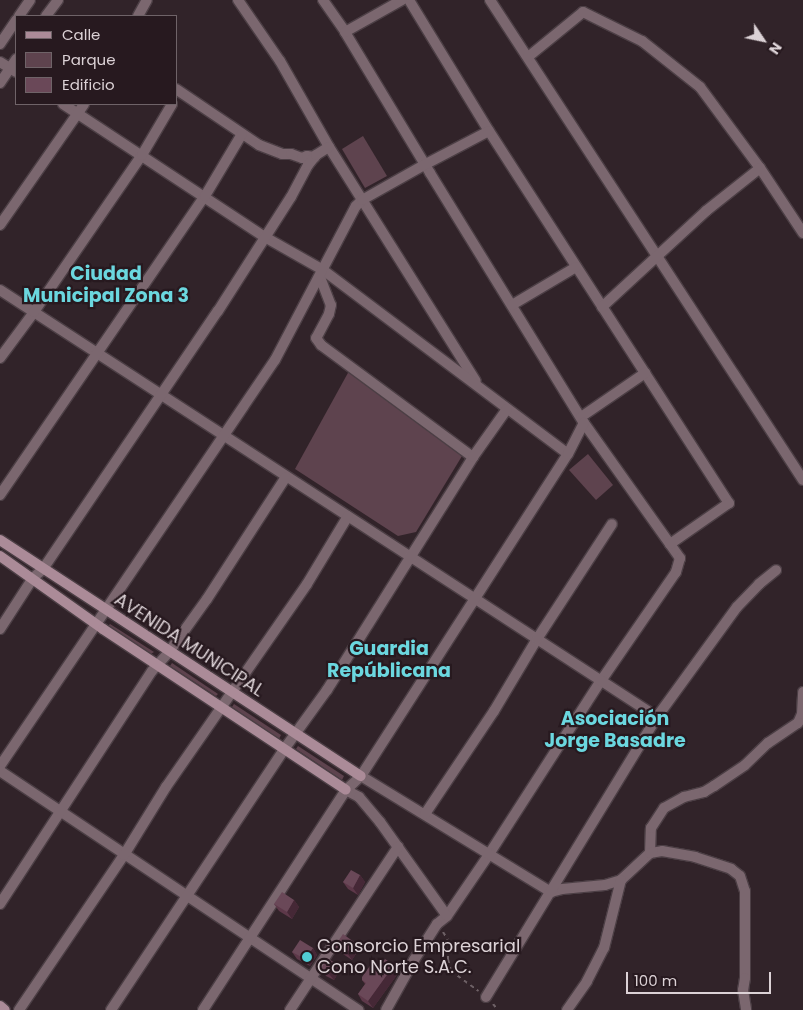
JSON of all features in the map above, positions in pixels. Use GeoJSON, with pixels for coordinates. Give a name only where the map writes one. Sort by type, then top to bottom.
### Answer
{"type":"FeatureCollection","features":[{"type":"Feature","properties":{"kind":"street"},"geometry":{"type":"LineString","coordinates":[[20,15],[30,0]]}},
{"type":"Feature","properties":{"kind":"street"},"geometry":{"type":"LineString","coordinates":[[47,15],[58,0]]}},
{"type":"Feature","properties":{"kind":"street"},"geometry":{"type":"LineString","coordinates":[[139,15],[147,0]]}},
{"type":"Feature","properties":{"kind":"street"},"geometry":{"type":"LineString","coordinates":[[238,0],[280,61],[329,147],[481,388]]}},
{"type":"Feature","properties":{"kind":"street"},"geometry":{"type":"LineString","coordinates":[[323,0],[345,32],[424,164],[583,420],[680,558],[676,572],[600,682],[490,853],[447,916],[437,924],[386,1010]]}},
{"type":"Feature","properties":{"kind":"street"},"geometry":{"type":"LineString","coordinates":[[345,32],[402,0]]}},
{"type":"Feature","properties":{"kind":"street"},"geometry":{"type":"LineString","coordinates":[[409,0],[489,131],[729,503],[670,544]]}},
{"type":"Feature","properties":{"kind":"street"},"geometry":{"type":"LineString","coordinates":[[490,0],[803,480]]}},
{"type":"Feature","properties":{"kind":"street"},"geometry":{"type":"LineString","coordinates":[[528,56],[583,12],[642,41],[700,87],[760,168],[803,233]]}},
{"type":"Feature","properties":{"kind":"street"},"geometry":{"type":"LineString","coordinates":[[0,44],[15,22]]}},
{"type":"Feature","properties":{"kind":"street"},"geometry":{"type":"LineString","coordinates":[[0,62],[13,70],[0,83]]}},
{"type":"Feature","properties":{"kind":"street"},"geometry":{"type":"LineString","coordinates":[[178,93],[242,134],[274,152],[302,158],[307,156],[314,157]]}},
{"type":"Feature","properties":{"kind":"street"},"geometry":{"type":"LineString","coordinates":[[64,105],[322,273],[481,388],[568,454]]}},
{"type":"Feature","properties":{"kind":"street"},"geometry":{"type":"LineString","coordinates":[[0,225],[83,105]]}},
{"type":"Feature","properties":{"kind":"street"},"geometry":{"type":"LineString","coordinates":[[0,358],[142,155],[171,105]]}},
{"type":"Feature","properties":{"kind":"street"},"geometry":{"type":"LineString","coordinates":[[0,766],[225,437],[275,360],[356,206],[362,200],[424,164],[489,131]]}},
{"type":"Feature","properties":{"kind":"street"},"geometry":{"type":"LineString","coordinates":[[0,495],[204,196],[242,134]]}},
{"type":"Feature","properties":{"kind":"street"},"geometry":{"type":"LineString","coordinates":[[0,629],[33,578],[43,569],[161,396],[266,237],[314,157],[329,147]]}},
{"type":"Feature","properties":{"kind":"street"},"geometry":{"type":"LineString","coordinates":[[602,307],[706,211],[760,168]]}},
{"type":"Feature","properties":{"kind":"street"},"geometry":{"type":"LineString","coordinates":[[512,306],[576,267]]}},
{"type":"Feature","properties":{"kind":"street"},"geometry":{"type":"LineString","coordinates":[[322,273],[331,305],[329,314],[316,338],[321,345],[473,457]]}},
{"type":"Feature","properties":{"kind":"street"},"geometry":{"type":"LineString","coordinates":[[0,290],[410,556],[600,682],[657,717]]}},
{"type":"Feature","properties":{"kind":"street"},"geometry":{"type":"LineString","coordinates":[[203,1010],[346,790],[361,776],[473,598],[568,454],[583,420],[645,373]]}},
{"type":"Feature","properties":{"kind":"street"},"geometry":{"type":"LineString","coordinates":[[111,1010],[295,733],[327,690],[473,457],[507,409]]}},
{"type":"Feature","properties":{"kind":"street"},"geometry":{"type":"LineString","coordinates":[[0,904],[157,664],[169,652],[207,599],[286,477]]}},
{"type":"Feature","properties":{"kind":"street"},"geometry":{"type":"LineString","coordinates":[[19,1010],[124,855],[166,787],[307,584],[348,516]]}},
{"type":"Feature","properties":{"kind":"street"},"geometry":{"type":"LineString","coordinates":[[425,814],[494,711],[537,639],[612,524]]}},
{"type":"Feature","properties":{"kind":"street","name":"AVENIDA MUNICIPAL"},"geometry":{"type":"LineString","coordinates":[[0,540],[361,776]]}},
{"type":"Feature","properties":{"kind":"street","name":"AVENIDA MUNICIPAL"},"geometry":{"type":"LineString","coordinates":[[0,556],[96,624],[346,790]]}},
{"type":"Feature","properties":{"kind":"street"},"geometry":{"type":"LineString","coordinates":[[486,997],[657,717],[737,607],[759,584],[776,570]]}},
{"type":"Feature","properties":{"kind":"street"},"geometry":{"type":"LineString","coordinates":[[650,853],[651,828],[664,808],[684,797],[704,792],[714,786],[745,765],[768,743],[789,731],[801,719],[803,692]]}},
{"type":"Feature","properties":{"kind":"street"},"geometry":{"type":"LineString","coordinates":[[0,771],[359,1010]]}},
{"type":"Feature","properties":{"kind":"street"},"geometry":{"type":"LineString","coordinates":[[361,776],[490,853],[551,892]]}},
{"type":"Feature","properties":{"kind":"street"},"geometry":{"type":"LineString","coordinates":[[346,790],[360,797],[447,916]]}},
{"type":"Feature","properties":{"kind":"street"},"geometry":{"type":"LineString","coordinates":[[290,1010],[398,847]]}},
{"type":"Feature","properties":{"kind":"street"},"geometry":{"type":"LineString","coordinates":[[551,892],[562,888],[605,885],[621,880],[650,853],[662,851],[695,857],[731,869],[740,876],[745,891],[745,978],[743,990],[746,1010]]}},
{"type":"Feature","properties":{"kind":"street"},"geometry":{"type":"LineString","coordinates":[[567,1010],[587,981],[604,948],[621,880]]}},
{"type":"Feature","properties":{"kind":"street"},"geometry":{"type":"LineString","coordinates":[[0,1006],[5,1010]]}},
{"type":"Feature","properties":{"kind":"path"},"geometry":{"type":"LineString","coordinates":[[437,924],[448,940],[448,959],[451,971],[486,997],[498,1010]]}},
{"type":"Feature","properties":{"kind":"green space"},"geometry":{"type":"Polygon","coordinates":[[[363,136],[387,176],[365,188],[342,149],[363,136]]]}},
{"type":"Feature","properties":{"kind":"green space"},"geometry":{"type":"Polygon","coordinates":[[[349,371],[462,456],[416,532],[398,536],[295,469],[349,371]]]}},
{"type":"Feature","properties":{"kind":"green space"},"geometry":{"type":"Polygon","coordinates":[[[588,454],[613,485],[596,500],[569,470],[588,454]]]}},
{"type":"Feature","properties":{"kind":"green space"},"geometry":{"type":"Polygon","coordinates":[[[110,624],[154,652],[151,654],[108,626],[110,624]]]}},
{"type":"Feature","properties":{"kind":"green space"},"geometry":{"type":"Polygon","coordinates":[[[172,663],[218,694],[216,696],[170,666],[172,663]]]}},
{"type":"Feature","properties":{"kind":"green space"},"geometry":{"type":"Polygon","coordinates":[[[234,704],[281,735],[279,739],[232,707],[234,704]]]}},
{"type":"Feature","properties":{"kind":"green space"},"geometry":{"type":"Polygon","coordinates":[[[298,746],[344,776],[342,780],[296,749],[298,746]]]}},
{"type":"Feature","properties":{"kind":"building"},"geometry":{"type":"Polygon","coordinates":[[[351,870],[360,875],[353,888],[343,882],[351,870]]]}},
{"type":"Feature","properties":{"kind":"building"},"geometry":{"type":"Polygon","coordinates":[[[282,892],[294,900],[287,912],[274,904],[282,892]]]}},
{"type":"Feature","properties":{"kind":"building"},"geometry":{"type":"Polygon","coordinates":[[[343,934],[354,942],[347,953],[335,946],[343,934]]]}},
{"type":"Feature","properties":{"kind":"building"},"geometry":{"type":"Polygon","coordinates":[[[300,940],[313,948],[305,959],[292,952],[300,940]]]}},
{"type":"Feature","properties":{"kind":"building"},"geometry":{"type":"Polygon","coordinates":[[[327,958],[335,963],[329,974],[321,969],[327,958]]]}},
{"type":"Feature","properties":{"kind":"building"},"geometry":{"type":"Polygon","coordinates":[[[385,959],[394,965],[368,1001],[358,994],[366,983],[362,980],[362,977],[374,960],[381,965],[385,959]]]}},
{"type":"Feature","properties":{"kind":"place","name":"Consorcio Empresarial Cono Norte S.A.C."},"geometry":{"type":"Point","coordinates":[307,957]}},
{"type":"Feature","properties":{"kind":"district","name":"Ciudad Municipal Zona 3"},"geometry":{"type":"Point","coordinates":[106,285]}},
{"type":"Feature","properties":{"kind":"district","name":"Guardia Repúblicana"},"geometry":{"type":"Point","coordinates":[389,660]}},
{"type":"Feature","properties":{"kind":"district","name":"Asociación Jorge Basadre"},"geometry":{"type":"Point","coordinates":[615,730]}}]}
